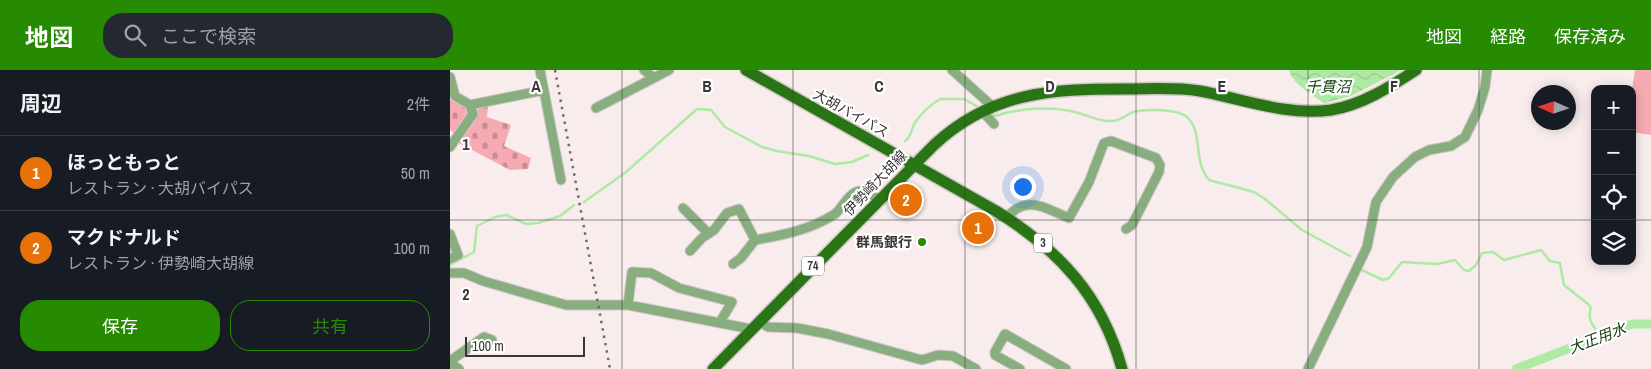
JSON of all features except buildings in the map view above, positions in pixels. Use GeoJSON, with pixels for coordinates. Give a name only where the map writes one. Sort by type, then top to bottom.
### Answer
{"type":"FeatureCollection","features":[{"type":"Feature","properties":{"kind":"main road","name":"大胡バイパス"},"geometry":{"type":"LineString","coordinates":[[746,70],[1007,218],[1044,244],[1077,278],[1102,317],[1122,369]]}},
{"type":"Feature","properties":{"kind":"main road","name":"伊勢崎大胡線"},"geometry":{"type":"LineString","coordinates":[[713,369],[946,134],[987,109],[1016,97],[1053,90],[1167,88],[1198,91],[1293,110],[1319,111],[1343,107],[1361,101],[1416,70]]}},
{"type":"Feature","properties":{"kind":"street"},"geometry":{"type":"LineString","coordinates":[[540,70],[560,180]]}},
{"type":"Feature","properties":{"kind":"street"},"geometry":{"type":"LineString","coordinates":[[644,70],[654,78]]}},
{"type":"Feature","properties":{"kind":"street"},"geometry":{"type":"LineString","coordinates":[[596,108],[669,70]]}},
{"type":"Feature","properties":{"kind":"street"},"geometry":{"type":"LineString","coordinates":[[952,70],[987,109],[994,124]]}},
{"type":"Feature","properties":{"kind":"street"},"geometry":{"type":"LineString","coordinates":[[1308,369],[1367,247],[1376,202],[1393,177],[1415,158],[1429,150],[1451,146],[1465,137],[1480,102],[1487,70]]}},
{"type":"Feature","properties":{"kind":"street"},"geometry":{"type":"LineString","coordinates":[[450,77],[454,96],[470,105],[473,112],[472,118],[450,147]]}},
{"type":"Feature","properties":{"kind":"street"},"geometry":{"type":"LineString","coordinates":[[470,105],[544,90]]}},
{"type":"Feature","properties":{"kind":"street"},"geometry":{"type":"LineString","coordinates":[[1007,218],[1015,209],[1035,204],[1069,218],[1088,182],[1102,146],[1107,141],[1111,141],[1156,158],[1160,165],[1159,172],[1132,224],[1126,229]]}},
{"type":"Feature","properties":{"kind":"street"},"geometry":{"type":"LineString","coordinates":[[733,264],[741,258],[755,240],[792,234],[817,223],[838,211],[855,192],[861,191],[881,200]]}},
{"type":"Feature","properties":{"kind":"street"},"geometry":{"type":"LineString","coordinates":[[683,208],[708,233]]}},
{"type":"Feature","properties":{"kind":"street"},"geometry":{"type":"LineString","coordinates":[[690,251],[719,224],[727,213],[739,209],[755,240]]}},
{"type":"Feature","properties":{"kind":"street"},"geometry":{"type":"LineString","coordinates":[[450,234],[458,255],[450,260]]}},
{"type":"Feature","properties":{"kind":"street"},"geometry":{"type":"LineString","coordinates":[[628,304],[632,272],[651,273],[679,288],[732,302],[720,322]]}},
{"type":"Feature","properties":{"kind":"street"},"geometry":{"type":"LineString","coordinates":[[450,273],[464,273],[483,281],[566,305],[628,304],[720,322],[797,328],[828,334],[922,360],[938,355],[953,356],[964,360],[976,369]]}},
{"type":"Feature","properties":{"kind":"street"},"geometry":{"type":"LineString","coordinates":[[1020,369],[995,355],[1005,334],[1051,365],[1066,369]]}},
{"type":"Feature","properties":{"kind":"street"},"geometry":{"type":"LineString","coordinates":[[459,369],[450,362],[484,337],[492,340]]}},
{"type":"Feature","properties":{"kind":"green space"},"geometry":{"type":"Polygon","coordinates":[[[1635,70],[1651,70],[1651,135],[1636,133],[1636,85],[1633,85],[1635,70]]]}},
{"type":"Feature","properties":{"kind":"green space"},"geometry":{"type":"Polygon","coordinates":[[[452,98],[471,113],[456,135],[450,130],[450,101],[452,98]]]}},
{"type":"Feature","properties":{"kind":"green space"},"geometry":{"type":"Polygon","coordinates":[[[481,105],[488,107],[487,117],[511,125],[504,146],[531,158],[528,169],[510,170],[457,142],[481,105]]]}},
{"type":"Feature","properties":{"kind":"water","name":"千貫沼"},"geometry":{"type":"Polygon","coordinates":[[[1289,70],[1401,70],[1351,96],[1324,103],[1298,84],[1289,70]]]}},
{"type":"Feature","properties":{"kind":"waterway"},"geometry":{"type":"LineString","coordinates":[[905,141],[910,136],[914,124],[920,116],[940,99],[964,99],[980,108]]}},
{"type":"Feature","properties":{"kind":"waterway"},"geometry":{"type":"LineString","coordinates":[[584,202],[626,172],[697,109],[711,110],[725,127],[762,147],[809,156],[835,164],[852,162],[868,155]]}},
{"type":"Feature","properties":{"kind":"waterway"},"geometry":{"type":"LineString","coordinates":[[992,115],[1045,109],[1065,110],[1112,121],[1138,111],[1162,110],[1185,115],[1196,133],[1201,165],[1209,180],[1254,192],[1302,230],[1350,256]]}},
{"type":"Feature","properties":{"kind":"waterway"},"geometry":{"type":"LineString","coordinates":[[450,265],[474,252],[477,226],[495,217],[506,215],[526,224],[538,223],[560,216],[574,205]]}},
{"type":"Feature","properties":{"kind":"waterway"},"geometry":{"type":"LineString","coordinates":[[1362,270],[1383,280],[1389,278],[1402,262],[1437,264],[1455,260],[1464,270],[1469,271],[1476,265],[1482,253],[1493,252],[1504,260],[1541,250],[1550,261],[1560,263],[1564,285],[1591,308],[1590,321],[1602,337]]}},
{"type":"Feature","properties":{"kind":"waterway","name":"大正用水"},"geometry":{"type":"LineString","coordinates":[[1516,369],[1632,324],[1651,324]]}},
{"type":"Feature","properties":{"kind":"railway"},"geometry":{"type":"LineString","coordinates":[[555,70],[610,369]]}},
{"type":"Feature","properties":{"kind":"place","name":"マクドナルド"},"geometry":{"type":"Point","coordinates":[906,200]}},
{"type":"Feature","properties":{"kind":"place","name":"ほっともっと"},"geometry":{"type":"Point","coordinates":[978,228]}},
{"type":"Feature","properties":{"kind":"place","name":"群馬銀行"},"geometry":{"type":"Point","coordinates":[922,242]}}]}
